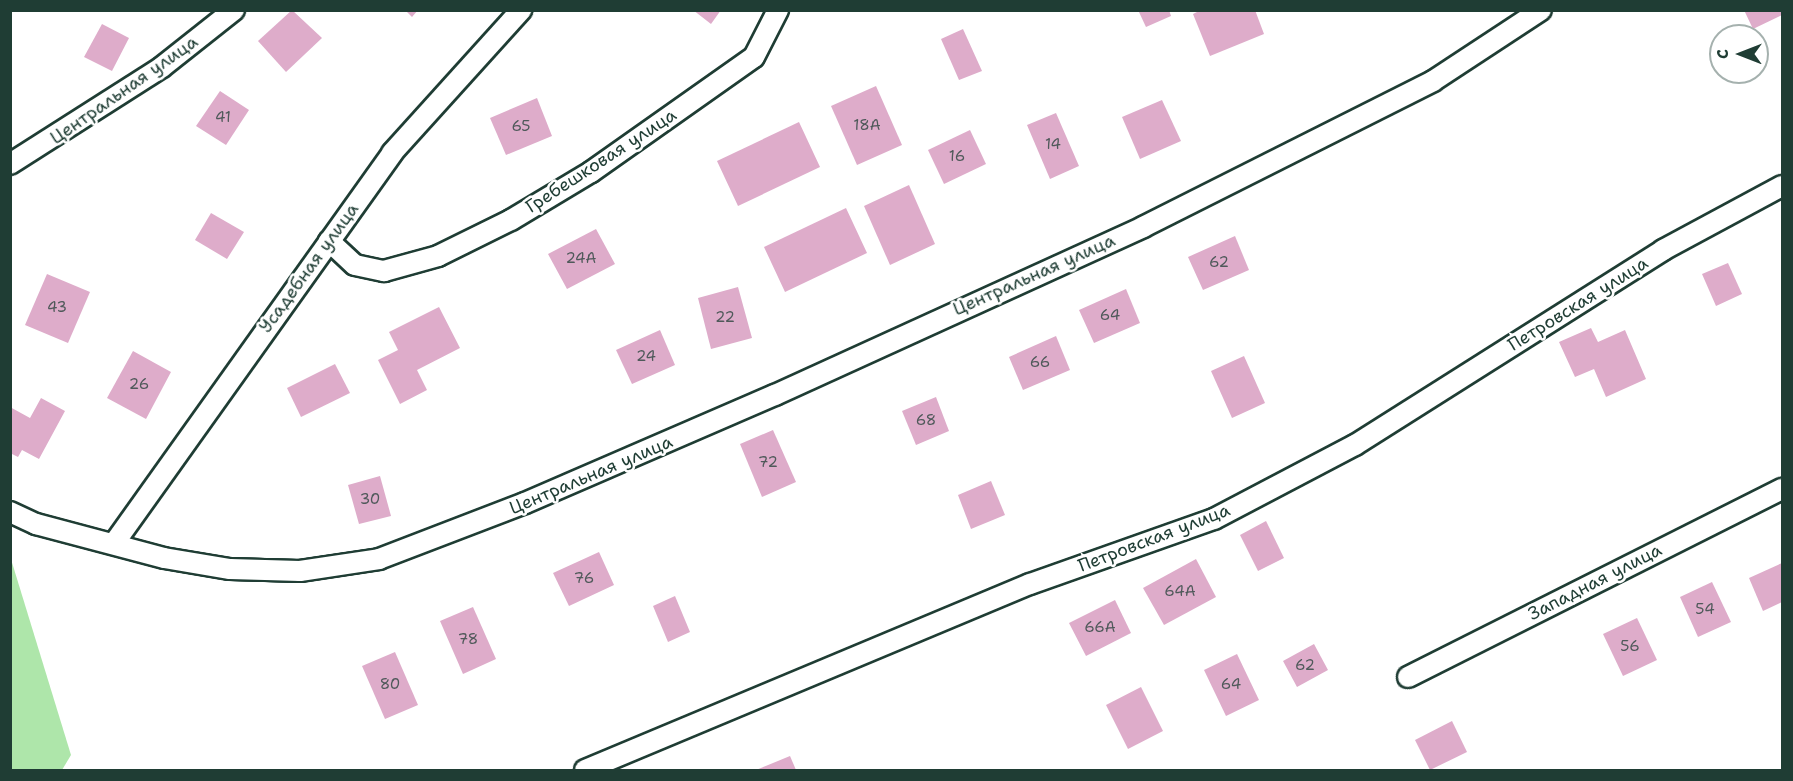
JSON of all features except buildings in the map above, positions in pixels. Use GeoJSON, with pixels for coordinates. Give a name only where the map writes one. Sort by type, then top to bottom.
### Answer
{"type":"FeatureCollection","features":[{"type":"Feature","properties":{"kind":"street","name":"Центральная улица"},"geometry":{"type":"LineString","coordinates":[[10,164],[162,67],[234,10]]}},
{"type":"Feature","properties":{"kind":"street","name":"Усадебная улица"},"geometry":{"type":"LineString","coordinates":[[115,542],[392,153],[521,10]]}},
{"type":"Feature","properties":{"kind":"street","name":"Гребешковая улица"},"geometry":{"type":"LineString","coordinates":[[329,242],[355,265],[384,272],[438,256],[511,220],[591,172],[754,57],[778,10]]}},
{"type":"Feature","properties":{"kind":"street","name":"Центральная улица"},"geometry":{"type":"LineString","coordinates":[[10,512],[36,524],[115,542],[164,558],[230,569],[300,571],[379,559],[525,503],[754,405],[1143,227],[1433,81],[1541,10]]}},
{"type":"Feature","properties":{"kind":"street","name":"Петровская улица"},"geometry":{"type":"LineString","coordinates":[[585,771],[1030,584],[1214,519],[1355,445],[1663,250],[1782,186]]}},
{"type":"Feature","properties":{"kind":"street","name":"Западная улица"},"geometry":{"type":"LineString","coordinates":[[1408,677],[1782,489]]}},
{"type":"Feature","properties":{"kind":"green space"},"geometry":{"type":"Polygon","coordinates":[[[10,556],[71,755],[62,770],[11,770],[10,556]]]}}]}
